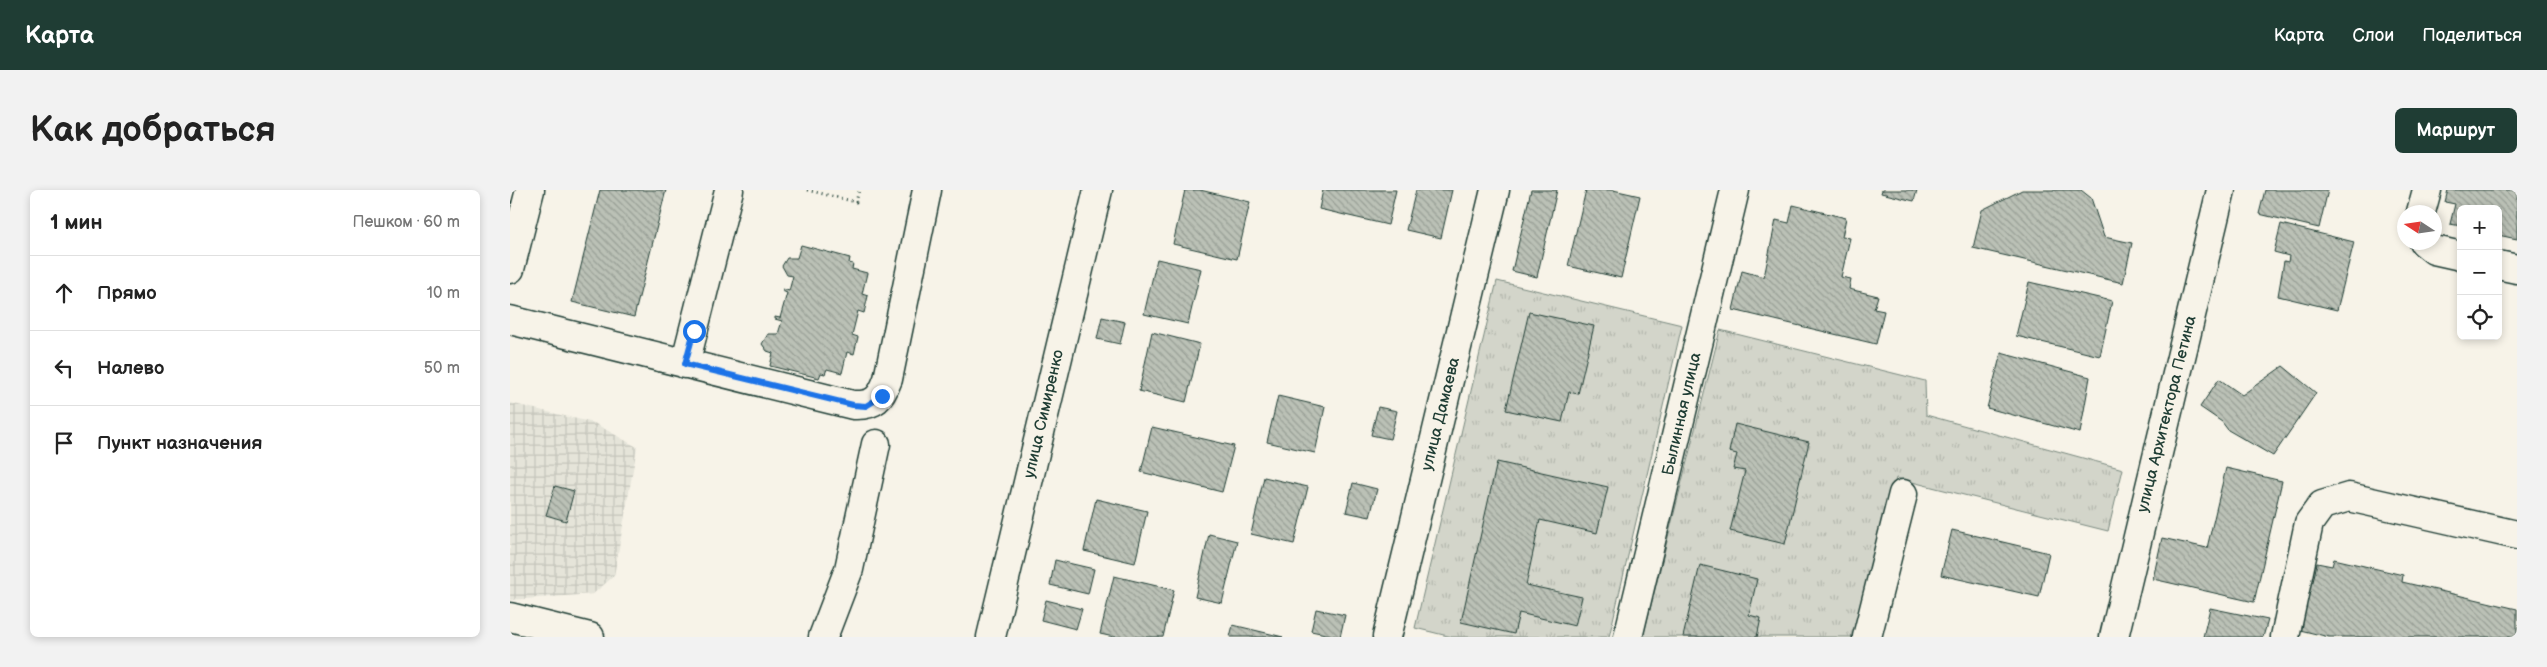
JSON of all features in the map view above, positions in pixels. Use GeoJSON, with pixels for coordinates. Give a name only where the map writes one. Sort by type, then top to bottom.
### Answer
{"type":"FeatureCollection","features":[{"type":"Feature","properties":{"kind":"street"},"geometry":{"type":"LineString","coordinates":[[510,269],[530,190]]}},
{"type":"Feature","properties":{"kind":"street"},"geometry":{"type":"LineString","coordinates":[[685,364],[729,190]]}},
{"type":"Feature","properties":{"kind":"street"},"geometry":{"type":"LineString","coordinates":[[510,320],[853,405],[866,406],[882,396],[888,379],[927,190]]}},
{"type":"Feature","properties":{"kind":"street","name":"улица Симиренко"},"geometry":{"type":"LineString","coordinates":[[991,637],[1098,190]]}},
{"type":"Feature","properties":{"kind":"street","name":"улица Дамаева"},"geometry":{"type":"LineString","coordinates":[[1387,637],[1495,190]]}},
{"type":"Feature","properties":{"kind":"street","name":"Былинная улица"},"geometry":{"type":"LineString","coordinates":[[1628,637],[1735,190]]}},
{"type":"Feature","properties":{"kind":"street","name":"улица Архитектора Петина"},"geometry":{"type":"LineString","coordinates":[[2114,637],[2221,190]]}},
{"type":"Feature","properties":{"kind":"street"},"geometry":{"type":"LineString","coordinates":[[2423,205],[2427,190]]}},
{"type":"Feature","properties":{"kind":"street"},"geometry":{"type":"LineString","coordinates":[[2434,250],[2457,255]]}},
{"type":"Feature","properties":{"kind":"street"},"geometry":{"type":"LineString","coordinates":[[2502,266],[2517,269]]}},
{"type":"Feature","properties":{"kind":"street"},"geometry":{"type":"LineString","coordinates":[[823,637],[849,569],[876,444]]}},
{"type":"Feature","properties":{"kind":"street"},"geometry":{"type":"LineString","coordinates":[[1867,637],[1903,494]]}},
{"type":"Feature","properties":{"kind":"street"},"geometry":{"type":"LineString","coordinates":[[2285,637],[2309,523],[2322,505],[2349,497],[2517,535]]}},
{"type":"Feature","properties":{"kind":"street"},"geometry":{"type":"LineString","coordinates":[[510,617],[590,637]]}},
{"type":"Feature","properties":{"kind":"path"},"geometry":{"type":"LineString","coordinates":[[807,190],[856,202],[859,190]]}},
{"type":"Feature","properties":{"kind":"shaded area"},"geometry":{"type":"Polygon","coordinates":[[[510,403],[594,423],[637,447],[614,576],[593,594],[510,600],[510,403]]]}},
{"type":"Feature","properties":{"kind":"green space"},"geometry":{"type":"Polygon","coordinates":[[[1497,281],[1682,325],[1609,637],[1452,637],[1415,628],[1497,281]]]}},
{"type":"Feature","properties":{"kind":"green space"},"geometry":{"type":"Polygon","coordinates":[[[1720,330],[1925,381],[1926,415],[2123,469],[2108,531],[1896,478],[1856,637],[1643,637],[1720,330]]]}},
{"type":"Feature","properties":{"kind":"building"},"geometry":{"type":"Polygon","coordinates":[[[600,190],[666,190],[634,317],[572,302],[600,190]]]}},
{"type":"Feature","properties":{"kind":"building"},"geometry":{"type":"Polygon","coordinates":[[[1185,190],[1200,190],[1250,202],[1237,259],[1173,244],[1185,190]]]}},
{"type":"Feature","properties":{"kind":"building"},"geometry":{"type":"Polygon","coordinates":[[[1323,190],[1396,190],[1388,225],[1319,209],[1323,190]]]}},
{"type":"Feature","properties":{"kind":"building"},"geometry":{"type":"Polygon","coordinates":[[[1416,190],[1452,190],[1441,238],[1406,230],[1416,190]]]}},
{"type":"Feature","properties":{"kind":"building"},"geometry":{"type":"Polygon","coordinates":[[[1531,190],[1557,190],[1537,277],[1512,271],[1531,190]]]}},
{"type":"Feature","properties":{"kind":"building"},"geometry":{"type":"Polygon","coordinates":[[[1586,190],[1613,190],[1640,196],[1621,278],[1568,266],[1586,190]]]}},
{"type":"Feature","properties":{"kind":"building"},"geometry":{"type":"Polygon","coordinates":[[[1882,190],[1917,190],[1914,201],[1881,193],[1882,190]]]}},
{"type":"Feature","properties":{"kind":"building"},"geometry":{"type":"Polygon","coordinates":[[[2022,190],[2081,190],[2091,198],[2104,237],[2132,243],[2123,283],[1973,248],[1982,210],[2022,190]]]}},
{"type":"Feature","properties":{"kind":"building"},"geometry":{"type":"Polygon","coordinates":[[[2265,190],[2328,190],[2319,228],[2259,214],[2265,190]]]}},
{"type":"Feature","properties":{"kind":"building"},"geometry":{"type":"Polygon","coordinates":[[[2448,190],[2517,190],[2517,239],[2502,236],[2502,205],[2457,205],[2457,225],[2450,224],[2455,204],[2445,202],[2448,190]]]}},
{"type":"Feature","properties":{"kind":"building"},"geometry":{"type":"Polygon","coordinates":[[[1793,205],[1846,218],[1842,237],[1850,238],[1841,277],[1851,279],[1849,289],[1878,296],[1874,309],[1884,311],[1876,344],[1733,310],[1742,271],[1764,277],[1776,220],[1789,223],[1793,205]]]}},
{"type":"Feature","properties":{"kind":"building"},"geometry":{"type":"Polygon","coordinates":[[[2281,224],[2354,242],[2337,310],[2278,296],[2284,261],[2288,262],[2289,256],[2274,252],[2281,224]]]}},
{"type":"Feature","properties":{"kind":"building"},"geometry":{"type":"Polygon","coordinates":[[[801,245],[850,258],[849,263],[853,264],[852,269],[867,273],[862,294],[868,296],[864,313],[858,311],[852,335],[858,337],[854,354],[847,352],[842,373],[827,369],[825,374],[821,373],[819,378],[770,366],[773,353],[767,351],[762,344],[768,334],[778,334],[782,321],[775,319],[775,317],[780,318],[787,293],[782,291],[783,289],[789,291],[793,276],[787,275],[782,266],[787,258],[797,258],[801,245]]]}},
{"type":"Feature","properties":{"kind":"building"},"geometry":{"type":"Polygon","coordinates":[[[1157,259],[1201,269],[1188,324],[1144,314],[1157,259]]]}},
{"type":"Feature","properties":{"kind":"building"},"geometry":{"type":"Polygon","coordinates":[[[2029,282],[2112,301],[2100,356],[2016,336],[2029,282]]]}},
{"type":"Feature","properties":{"kind":"building"},"geometry":{"type":"Polygon","coordinates":[[[1529,312],[1594,326],[1578,394],[1569,392],[1562,422],[1506,410],[1529,312]]]}},
{"type":"Feature","properties":{"kind":"building"},"geometry":{"type":"Polygon","coordinates":[[[1102,317],[1125,322],[1120,344],[1097,339],[1102,317]]]}},
{"type":"Feature","properties":{"kind":"building"},"geometry":{"type":"Polygon","coordinates":[[[1152,332],[1200,344],[1186,402],[1139,391],[1152,332]]]}},
{"type":"Feature","properties":{"kind":"building"},"geometry":{"type":"Polygon","coordinates":[[[2001,353],[2090,377],[2080,433],[1987,408],[2001,353]]]}},
{"type":"Feature","properties":{"kind":"building"},"geometry":{"type":"Polygon","coordinates":[[[2283,366],[2316,393],[2273,456],[2228,430],[2222,422],[2200,407],[2219,379],[2242,395],[2283,366]]]}},
{"type":"Feature","properties":{"kind":"building"},"geometry":{"type":"Polygon","coordinates":[[[1278,396],[1325,407],[1315,453],[1267,442],[1278,396]]]}},
{"type":"Feature","properties":{"kind":"building"},"geometry":{"type":"Polygon","coordinates":[[[1378,407],[1397,411],[1390,439],[1371,435],[1378,407]]]}},
{"type":"Feature","properties":{"kind":"building"},"geometry":{"type":"Polygon","coordinates":[[[1735,424],[1809,442],[1785,544],[1730,531],[1745,471],[1733,469],[1737,454],[1729,452],[1735,424]]]}},
{"type":"Feature","properties":{"kind":"building"},"geometry":{"type":"Polygon","coordinates":[[[1152,427],[1234,446],[1222,492],[1141,472],[1152,427]]]}},
{"type":"Feature","properties":{"kind":"building"},"geometry":{"type":"Polygon","coordinates":[[[1497,462],[1608,487],[1597,533],[1540,520],[1526,585],[1582,597],[1575,626],[1519,613],[1514,634],[1461,622],[1497,462]]]}},
{"type":"Feature","properties":{"kind":"building"},"geometry":{"type":"Polygon","coordinates":[[[2226,468],[2282,481],[2254,602],[2153,579],[2162,538],[2207,548],[2226,468]]]}},
{"type":"Feature","properties":{"kind":"building"},"geometry":{"type":"Polygon","coordinates":[[[1264,477],[1308,487],[1294,544],[1251,534],[1264,477]]]}},
{"type":"Feature","properties":{"kind":"building"},"geometry":{"type":"Polygon","coordinates":[[[1353,483],[1377,489],[1370,517],[1346,512],[1353,483]]]}},
{"type":"Feature","properties":{"kind":"building"},"geometry":{"type":"Polygon","coordinates":[[[555,486],[574,491],[566,521],[546,515],[555,486]]]}},
{"type":"Feature","properties":{"kind":"building"},"geometry":{"type":"Polygon","coordinates":[[[1096,499],[1147,511],[1135,563],[1084,551],[1096,499]]]}},
{"type":"Feature","properties":{"kind":"building"},"geometry":{"type":"Polygon","coordinates":[[[1952,530],[2049,553],[2039,597],[1941,575],[1952,530]]]}},
{"type":"Feature","properties":{"kind":"building"},"geometry":{"type":"Polygon","coordinates":[[[1209,534],[1237,541],[1222,603],[1195,597],[1209,534]]]}},
{"type":"Feature","properties":{"kind":"building"},"geometry":{"type":"Polygon","coordinates":[[[2334,559],[2403,575],[2402,582],[2517,609],[2517,637],[2329,637],[2300,630],[2301,579],[2313,582],[2317,563],[2332,566],[2334,559]]]}},
{"type":"Feature","properties":{"kind":"building"},"geometry":{"type":"Polygon","coordinates":[[[1055,560],[1094,569],[1088,594],[1050,585],[1055,560]]]}},
{"type":"Feature","properties":{"kind":"building"},"geometry":{"type":"Polygon","coordinates":[[[1700,565],[1757,579],[1749,615],[1761,618],[1757,637],[1683,637],[1700,565]]]}},
{"type":"Feature","properties":{"kind":"building"},"geometry":{"type":"Polygon","coordinates":[[[1114,576],[1174,590],[1163,637],[1114,637],[1100,634],[1114,576]]]}},
{"type":"Feature","properties":{"kind":"building"},"geometry":{"type":"Polygon","coordinates":[[[1046,600],[1082,609],[1076,629],[1041,620],[1046,600]]]}},
{"type":"Feature","properties":{"kind":"building"},"geometry":{"type":"Polygon","coordinates":[[[2210,608],[2268,620],[2263,637],[2203,637],[2210,608]]]}},
{"type":"Feature","properties":{"kind":"building"},"geometry":{"type":"Polygon","coordinates":[[[1316,609],[1345,615],[1340,637],[1311,631],[1316,609]]]}},
{"type":"Feature","properties":{"kind":"building"},"geometry":{"type":"Polygon","coordinates":[[[1233,625],[1283,637],[1230,637],[1233,625]]]}},
{"type":"Feature","properties":{"kind":"route"},"geometry":{"type":"LineString","coordinates":[[694,331],[685,364],[853,405],[866,406],[882,396]]}}]}
